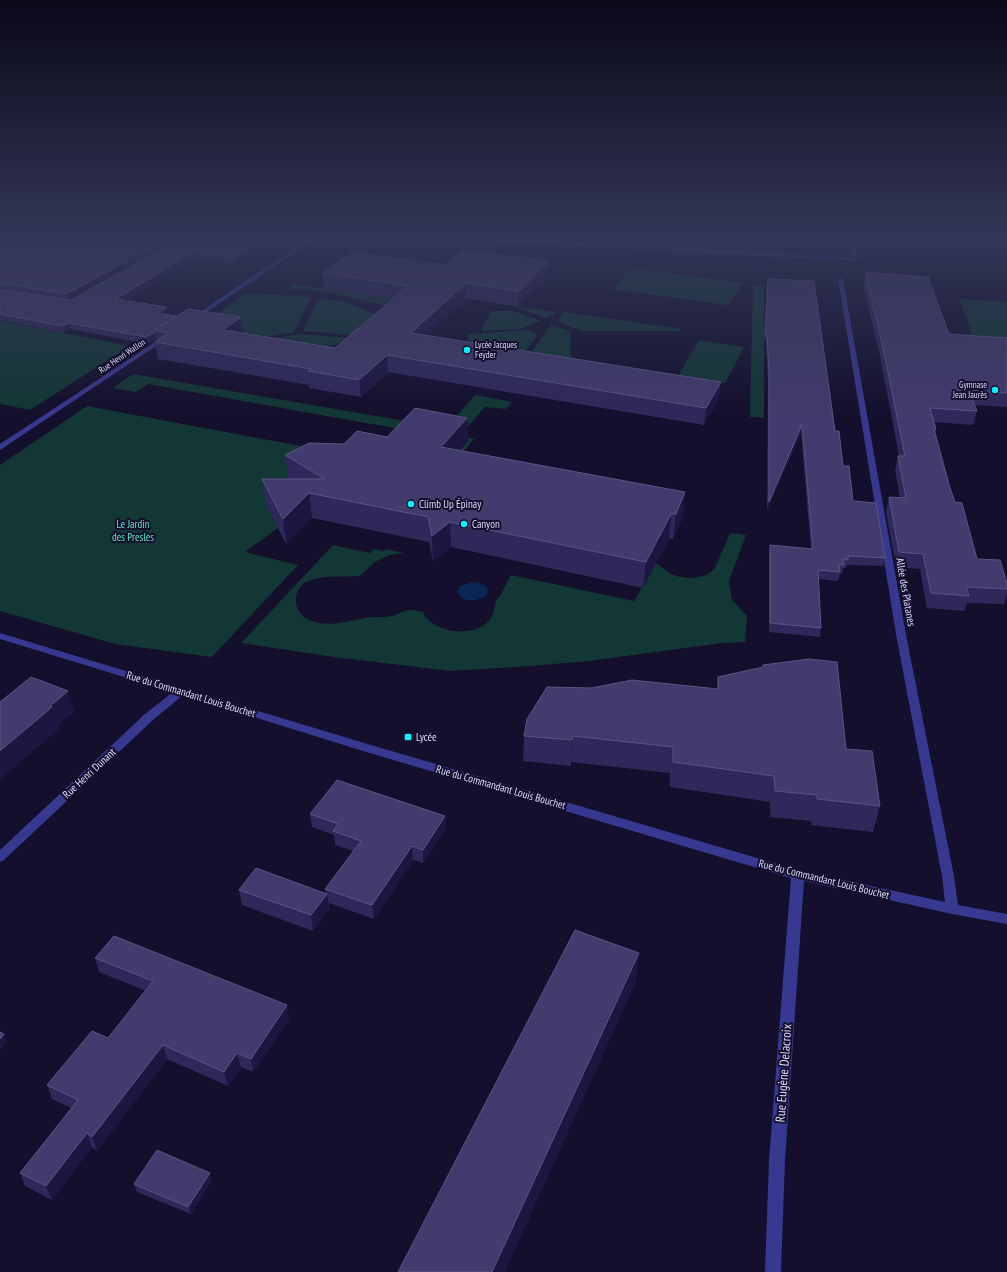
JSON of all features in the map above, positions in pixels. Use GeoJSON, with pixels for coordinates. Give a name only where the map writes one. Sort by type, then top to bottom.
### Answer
{"type":"FeatureCollection","features":[{"type":"Feature","properties":{"kind":"street"},"geometry":{"type":"LineString","coordinates":[[187,323],[225,297]]}},
{"type":"Feature","properties":{"kind":"street","name":"Allée des Platanes"},"geometry":{"type":"LineString","coordinates":[[843,297],[900,632],[948,876],[952,909]]}},
{"type":"Feature","properties":{"kind":"street","name":"Rue Henri Wallon"},"geometry":{"type":"LineString","coordinates":[[0,448],[174,332]]}},
{"type":"Feature","properties":{"kind":"street","name":"Rue du Commandant Louis Bouchet"},"geometry":{"type":"LineString","coordinates":[[0,636],[180,692],[798,875],[952,909],[1007,919]]}},
{"type":"Feature","properties":{"kind":"street","name":"Rue Henri Dunant"},"geometry":{"type":"LineString","coordinates":[[0,857],[149,717],[180,692]]}},
{"type":"Feature","properties":{"kind":"street","name":"Rue Eugène Delacroix"},"geometry":{"type":"LineString","coordinates":[[773,1272],[777,1160],[798,875]]}},
{"type":"Feature","properties":{"kind":"green space"},"geometry":{"type":"Polygon","coordinates":[[[241,297],[311,297],[294,332],[249,340],[200,326],[241,297]]]}},
{"type":"Feature","properties":{"kind":"green space"},"geometry":{"type":"Polygon","coordinates":[[[349,297],[383,297],[408,301],[404,306],[383,305],[349,297]]]}},
{"type":"Feature","properties":{"kind":"green space"},"geometry":{"type":"Polygon","coordinates":[[[673,297],[733,297],[728,305],[673,297]]]}},
{"type":"Feature","properties":{"kind":"green space"},"geometry":{"type":"Polygon","coordinates":[[[753,297],[764,297],[764,418],[750,417],[753,297]]]}},
{"type":"Feature","properties":{"kind":"green space"},"geometry":{"type":"Polygon","coordinates":[[[318,299],[343,301],[384,318],[363,336],[303,331],[318,299]]]}},
{"type":"Feature","properties":{"kind":"green space"},"geometry":{"type":"Polygon","coordinates":[[[960,299],[1007,302],[1007,338],[972,335],[960,299]]]}},
{"type":"Feature","properties":{"kind":"green space"},"geometry":{"type":"Polygon","coordinates":[[[519,307],[556,312],[546,318],[519,307]]]}},
{"type":"Feature","properties":{"kind":"green space"},"geometry":{"type":"Polygon","coordinates":[[[491,311],[513,311],[541,321],[519,329],[481,331],[491,311]]]}},
{"type":"Feature","properties":{"kind":"green space"},"geometry":{"type":"Polygon","coordinates":[[[565,312],[681,329],[680,331],[582,331],[557,321],[565,312]]]}},
{"type":"Feature","properties":{"kind":"green space"},"geometry":{"type":"Polygon","coordinates":[[[0,321],[130,346],[30,410],[0,404],[0,321]]]}},
{"type":"Feature","properties":{"kind":"green space"},"geometry":{"type":"Polygon","coordinates":[[[551,325],[570,331],[571,358],[530,354],[551,325]]]}},
{"type":"Feature","properties":{"kind":"green space"},"geometry":{"type":"Polygon","coordinates":[[[528,330],[538,335],[524,353],[470,347],[467,334],[528,330]]]}},
{"type":"Feature","properties":{"kind":"green space"},"geometry":{"type":"Polygon","coordinates":[[[300,334],[350,338],[305,357],[237,345],[300,334]]]}},
{"type":"Feature","properties":{"kind":"green space"},"geometry":{"type":"Polygon","coordinates":[[[699,340],[744,347],[725,383],[678,376],[699,340]]]}},
{"type":"Feature","properties":{"kind":"green space"},"geometry":{"type":"Polygon","coordinates":[[[133,374],[446,428],[475,395],[512,402],[506,409],[485,407],[460,436],[474,439],[464,451],[459,451],[467,441],[148,384],[136,392],[113,388],[133,374]]]}},
{"type":"Feature","properties":{"kind":"green space","name":"Le Jardin des Presles"},"geometry":{"type":"Polygon","coordinates":[[[87,406],[343,454],[311,466],[284,481],[266,502],[278,528],[245,552],[298,565],[212,657],[115,644],[0,611],[0,465],[87,406]]]}},
{"type":"Feature","properties":{"kind":"green space"},"geometry":{"type":"Polygon","coordinates":[[[730,533],[746,535],[729,581],[732,600],[747,616],[745,642],[722,643],[589,661],[450,671],[334,657],[241,643],[333,545],[370,553],[373,549],[383,551],[386,549],[404,553],[389,555],[375,562],[360,576],[320,578],[310,580],[302,585],[297,592],[296,605],[299,612],[307,619],[314,622],[329,624],[369,617],[388,617],[411,610],[423,612],[435,625],[452,631],[462,631],[472,630],[489,621],[496,600],[500,596],[511,575],[634,601],[656,563],[671,574],[688,578],[700,577],[711,572],[715,568],[730,533]]]}},
{"type":"Feature","properties":{"kind":"water"},"geometry":{"type":"Polygon","coordinates":[[[473,582],[482,584],[486,587],[488,589],[487,595],[475,600],[466,600],[459,596],[457,592],[460,586],[473,582]]]}},
{"type":"Feature","properties":{"kind":"building"},"geometry":{"type":"Polygon","coordinates":[[[0,297],[52,297],[71,300],[76,297],[118,297],[115,299],[167,307],[158,313],[176,316],[146,337],[69,323],[62,326],[0,314],[0,297]]]}},
{"type":"Feature","properties":{"kind":"building"},"geometry":{"type":"Polygon","coordinates":[[[395,297],[450,297],[411,333],[721,382],[706,408],[387,355],[359,380],[308,371],[311,369],[155,342],[169,333],[155,330],[188,309],[241,317],[223,330],[335,348],[395,297]]]}},
{"type":"Feature","properties":{"kind":"building"},"geometry":{"type":"Polygon","coordinates":[[[767,297],[816,297],[835,431],[839,431],[843,466],[849,466],[853,501],[876,503],[885,558],[848,556],[848,560],[843,559],[844,565],[839,565],[840,572],[818,570],[821,628],[770,623],[770,545],[813,549],[802,425],[769,502],[769,371],[767,334],[765,334],[767,297]]]}},
{"type":"Feature","properties":{"kind":"building"},"geometry":{"type":"Polygon","coordinates":[[[871,297],[936,297],[949,334],[1007,338],[1007,393],[969,391],[977,411],[930,408],[936,429],[934,429],[950,488],[955,502],[962,503],[977,559],[1000,560],[1007,583],[1007,589],[966,587],[969,596],[931,593],[923,554],[899,552],[889,497],[906,498],[898,456],[905,456],[871,297]]]}},
{"type":"Feature","properties":{"kind":"building"},"geometry":{"type":"Polygon","coordinates":[[[415,408],[467,418],[441,447],[685,492],[676,514],[671,514],[646,562],[450,522],[432,536],[428,517],[309,493],[283,519],[262,479],[325,479],[285,455],[309,443],[344,444],[357,431],[387,437],[415,408]]]}},
{"type":"Feature","properties":{"kind":"building"},"geometry":{"type":"Polygon","coordinates":[[[809,659],[837,662],[846,749],[872,751],[880,806],[817,799],[817,795],[775,791],[774,776],[673,762],[673,747],[573,736],[572,740],[524,736],[527,719],[547,687],[592,688],[632,680],[718,689],[718,677],[763,667],[763,665],[809,659]]]}},
{"type":"Feature","properties":{"kind":"building"},"geometry":{"type":"Polygon","coordinates":[[[31,677],[68,691],[50,706],[52,707],[0,751],[0,702],[31,677]]]}},
{"type":"Feature","properties":{"kind":"building"},"geometry":{"type":"Polygon","coordinates":[[[337,780],[445,816],[423,850],[412,846],[372,905],[325,889],[361,841],[333,831],[338,824],[310,814],[337,780]]]}},
{"type":"Feature","properties":{"kind":"building"},"geometry":{"type":"Polygon","coordinates":[[[256,868],[327,894],[311,915],[239,890],[256,868]]]}},
{"type":"Feature","properties":{"kind":"building"},"geometry":{"type":"Polygon","coordinates":[[[575,930],[639,953],[492,1272],[398,1272],[575,930]]]}},
{"type":"Feature","properties":{"kind":"building"},"geometry":{"type":"Polygon","coordinates":[[[114,936],[287,1005],[251,1059],[237,1053],[224,1072],[163,1045],[92,1137],[87,1133],[46,1186],[20,1173],[78,1100],[47,1085],[92,1031],[108,1038],[153,981],[95,958],[114,936]]]}},
{"type":"Feature","properties":{"kind":"building"},"geometry":{"type":"Polygon","coordinates":[[[0,1032],[4,1034],[0,1039],[0,1032]]]}},
{"type":"Feature","properties":{"kind":"building"},"geometry":{"type":"Polygon","coordinates":[[[157,1150],[210,1173],[188,1207],[134,1184],[157,1150]]]}},
{"type":"Feature","properties":{"kind":"place","name":"Lycée Jacques Feyder"},"geometry":{"type":"Point","coordinates":[467,350]}},
{"type":"Feature","properties":{"kind":"place","name":"Gymnase Jean Jaurès"},"geometry":{"type":"Point","coordinates":[995,390]}},
{"type":"Feature","properties":{"kind":"place","name":"Climb Up Épinay"},"geometry":{"type":"Point","coordinates":[411,504]}},
{"type":"Feature","properties":{"kind":"place","name":"Canyon"},"geometry":{"type":"Point","coordinates":[464,524]}},
{"type":"Feature","properties":{"kind":"place","name":"Lycée"},"geometry":{"type":"Point","coordinates":[408,737]}}]}
